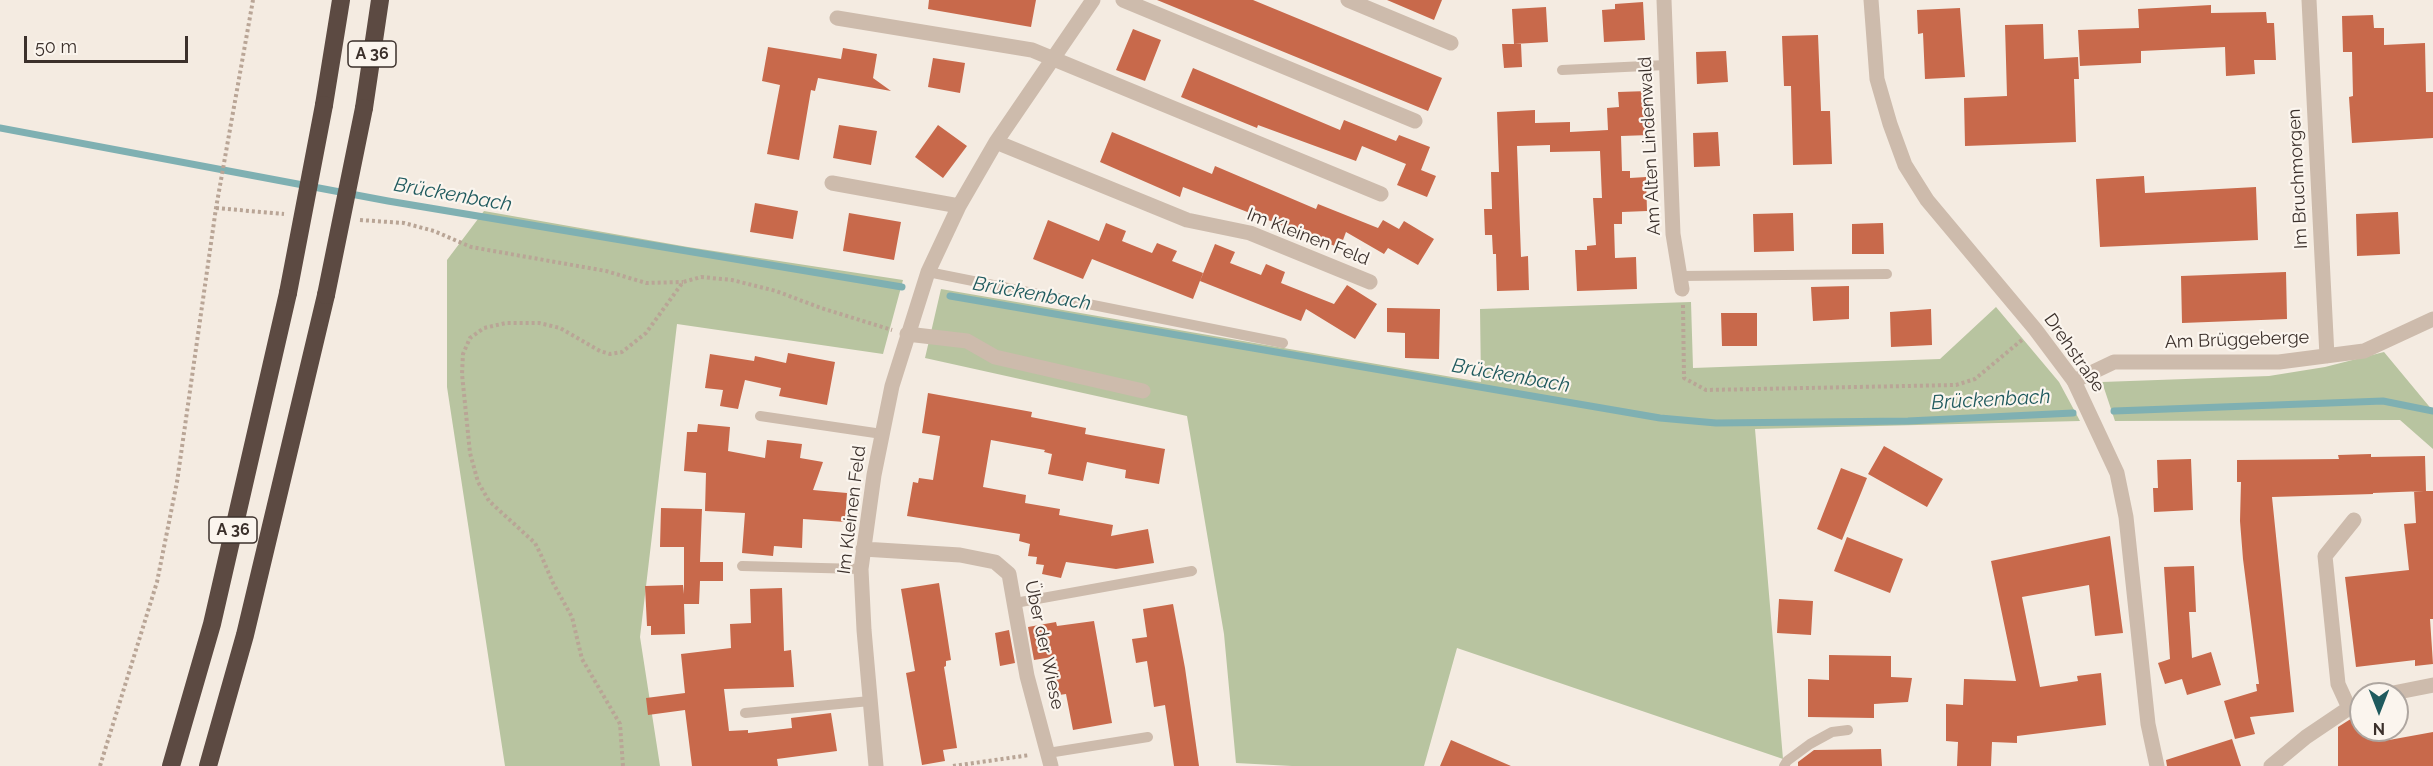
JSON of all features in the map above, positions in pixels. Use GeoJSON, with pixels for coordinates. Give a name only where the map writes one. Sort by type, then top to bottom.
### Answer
{"type":"FeatureCollection","features":[{"type":"Feature","properties":{"kind":"highway","name":"A 36"},"geometry":{"type":"LineString","coordinates":[[171,766],[212,624],[288,293],[324,105],[341,0]]}},
{"type":"Feature","properties":{"kind":"highway","name":"A 36"},"geometry":{"type":"LineString","coordinates":[[208,766],[245,635],[326,295],[364,108],[380,0]]}},
{"type":"Feature","properties":{"kind":"street","name":"Im Kleinen Feld"},"geometry":{"type":"LineString","coordinates":[[876,766],[861,569],[882,434],[892,386],[928,272],[959,206],[996,142],[1093,0]]}},
{"type":"Feature","properties":{"kind":"street"},"geometry":{"type":"LineString","coordinates":[[1123,0],[1415,121]]}},
{"type":"Feature","properties":{"kind":"street"},"geometry":{"type":"LineString","coordinates":[[1348,0],[1451,43]]}},
{"type":"Feature","properties":{"kind":"street","name":"Am Alten Lindenwald"},"geometry":{"type":"LineString","coordinates":[[1664,0],[1673,234],[1681,283]]}},
{"type":"Feature","properties":{"kind":"street","name":"Drehstraße"},"geometry":{"type":"LineString","coordinates":[[1871,0],[1877,79],[1905,165],[1927,200],[2035,329],[2074,381],[2103,438],[2119,484],[2126,517],[2148,724],[2157,766]]}},
{"type":"Feature","properties":{"kind":"street","name":"Im Bruchmorgen"},"geometry":{"type":"LineString","coordinates":[[2309,0],[2327,356]]}},
{"type":"Feature","properties":{"kind":"street"},"geometry":{"type":"LineString","coordinates":[[837,18],[1032,50],[1381,194]]}},
{"type":"Feature","properties":{"kind":"street","name":"Im Kleinen Feld"},"geometry":{"type":"LineString","coordinates":[[996,142],[1187,220],[1250,233],[1370,282]]}},
{"type":"Feature","properties":{"kind":"street"},"geometry":{"type":"LineString","coordinates":[[832,183],[959,206]]}},
{"type":"Feature","properties":{"kind":"street","name":"Am Brüggeberge"},"geometry":{"type":"LineString","coordinates":[[2074,381],[2114,362],[2279,362],[2364,351],[2433,319]]}},
{"type":"Feature","properties":{"kind":"street"},"geometry":{"type":"LineString","coordinates":[[907,334],[968,341],[995,357],[1143,391]]}},
{"type":"Feature","properties":{"kind":"street"},"geometry":{"type":"LineString","coordinates":[[2349,698],[2338,684],[2325,556],[2354,520]]}},
{"type":"Feature","properties":{"kind":"street","name":"Über der Wiese"},"geometry":{"type":"LineString","coordinates":[[863,549],[960,555],[995,562],[1008,574],[1016,603],[1027,676],[1050,759]]}},
{"type":"Feature","properties":{"kind":"street"},"geometry":{"type":"LineString","coordinates":[[2409,690],[2433,685]]}},
{"type":"Feature","properties":{"kind":"street"},"geometry":{"type":"LineString","coordinates":[[2271,766],[2306,737],[2349,710]]}},
{"type":"Feature","properties":{"kind":"lane"},"geometry":{"type":"LineString","coordinates":[[1562,70],[1666,65]]}},
{"type":"Feature","properties":{"kind":"lane"},"geometry":{"type":"LineString","coordinates":[[928,272],[1283,343]]}},
{"type":"Feature","properties":{"kind":"lane"},"geometry":{"type":"LineString","coordinates":[[1681,283],[1887,274]]}},
{"type":"Feature","properties":{"kind":"lane"},"geometry":{"type":"LineString","coordinates":[[760,416],[882,434]]}},
{"type":"Feature","properties":{"kind":"lane"},"geometry":{"type":"LineString","coordinates":[[742,566],[861,569]]}},
{"type":"Feature","properties":{"kind":"lane"},"geometry":{"type":"LineString","coordinates":[[1016,603],[1192,571]]}},
{"type":"Feature","properties":{"kind":"lane"},"geometry":{"type":"LineString","coordinates":[[746,713],[870,701]]}},
{"type":"Feature","properties":{"kind":"lane"},"geometry":{"type":"LineString","coordinates":[[1784,766],[1787,760],[1810,744],[1832,732],[1848,730]]}},
{"type":"Feature","properties":{"kind":"lane"},"geometry":{"type":"LineString","coordinates":[[1050,759],[1148,737]]}},
{"type":"Feature","properties":{"kind":"path"},"geometry":{"type":"LineString","coordinates":[[100,766],[157,582],[177,482],[216,208],[253,0]]}},
{"type":"Feature","properties":{"kind":"path"},"geometry":{"type":"LineString","coordinates":[[216,208],[295,215]]}},
{"type":"Feature","properties":{"kind":"path"},"geometry":{"type":"LineString","coordinates":[[351,219],[404,223],[434,231],[471,247],[606,271],[646,283],[683,282],[701,277],[732,280],[776,291],[862,322],[907,334]]}},
{"type":"Feature","properties":{"kind":"path"},"geometry":{"type":"LineString","coordinates":[[623,766],[620,724],[582,659],[572,616],[553,583],[535,543],[489,501],[478,482],[466,424],[463,354],[470,338],[484,328],[506,323],[539,323],[560,328],[600,351],[610,354],[622,352],[646,333],[683,282]]}},
{"type":"Feature","properties":{"kind":"path"},"geometry":{"type":"LineString","coordinates":[[1681,283],[1684,378],[1706,390],[1956,385],[1975,379],[2035,329]]}},
{"type":"Feature","properties":{"kind":"path"},"geometry":{"type":"LineString","coordinates":[[953,766],[1050,759]]}},
{"type":"Feature","properties":{"kind":"green space"},"geometry":{"type":"Polygon","coordinates":[[[484,211],[688,247],[903,280],[883,354],[677,324],[640,637],[660,766],[505,766],[447,387],[447,260],[484,211]]]}},
{"type":"Feature","properties":{"kind":"green space"},"geometry":{"type":"Polygon","coordinates":[[[941,289],[1481,382],[1480,309],[1691,302],[1693,368],[1940,359],[1996,307],[2059,382],[2080,421],[1755,429],[1783,759],[1457,648],[1424,766],[1292,766],[1236,763],[1224,634],[1187,416],[925,358],[941,289]]]}},
{"type":"Feature","properties":{"kind":"green space"},"geometry":{"type":"Polygon","coordinates":[[[2384,352],[2433,411],[2433,449],[2400,420],[2115,421],[2102,382],[2269,376],[2325,367],[2384,352]]]}},
{"type":"Feature","properties":{"kind":"building"},"geometry":{"type":"Polygon","coordinates":[[[929,0],[1036,0],[1031,27],[928,9],[929,0]]]}},
{"type":"Feature","properties":{"kind":"building"},"geometry":{"type":"Polygon","coordinates":[[[1157,0],[1253,0],[1442,78],[1428,111],[1157,0]]]}},
{"type":"Feature","properties":{"kind":"building"},"geometry":{"type":"Polygon","coordinates":[[[1387,0],[1442,0],[1434,20],[1387,0]]]}},
{"type":"Feature","properties":{"kind":"building"},"geometry":{"type":"Polygon","coordinates":[[[1643,2],[1645,40],[1604,42],[1602,10],[1615,9],[1615,4],[1643,2]]]}},
{"type":"Feature","properties":{"kind":"building"},"geometry":{"type":"Polygon","coordinates":[[[2211,5],[2211,13],[2266,12],[2267,23],[2274,23],[2276,60],[2254,60],[2255,74],[2226,76],[2225,47],[2141,51],[2141,63],[2080,66],[2078,30],[2139,28],[2138,9],[2211,5]]]}},
{"type":"Feature","properties":{"kind":"building"},"geometry":{"type":"Polygon","coordinates":[[[1546,7],[1548,42],[1514,44],[1512,9],[1546,7]]]}},
{"type":"Feature","properties":{"kind":"building"},"geometry":{"type":"Polygon","coordinates":[[[1960,8],[1965,77],[1925,79],[1923,33],[1918,34],[1917,10],[1960,8]]]}},
{"type":"Feature","properties":{"kind":"building"},"geometry":{"type":"Polygon","coordinates":[[[2373,15],[2374,28],[2384,28],[2384,45],[2425,43],[2426,92],[2433,92],[2433,138],[2352,143],[2349,97],[2353,96],[2352,52],[2343,52],[2342,16],[2373,15]]]}},
{"type":"Feature","properties":{"kind":"building"},"geometry":{"type":"Polygon","coordinates":[[[2043,24],[2044,59],[2078,57],[2079,79],[2074,79],[2076,142],[1965,146],[1964,98],[2007,96],[2005,25],[2043,24]]]}},
{"type":"Feature","properties":{"kind":"building"},"geometry":{"type":"Polygon","coordinates":[[[1133,29],[1161,40],[1145,81],[1116,70],[1133,29]]]}},
{"type":"Feature","properties":{"kind":"building"},"geometry":{"type":"Polygon","coordinates":[[[1818,35],[1821,111],[1830,111],[1832,164],[1793,165],[1791,86],[1784,86],[1782,36],[1818,35]]]}},
{"type":"Feature","properties":{"kind":"building"},"geometry":{"type":"Polygon","coordinates":[[[1502,44],[1521,44],[1522,67],[1504,68],[1502,44]]]}},
{"type":"Feature","properties":{"kind":"building"},"geometry":{"type":"Polygon","coordinates":[[[768,47],[841,59],[843,48],[877,54],[873,78],[891,91],[818,78],[815,91],[811,90],[799,160],[767,154],[780,85],[762,81],[768,47]]]}},
{"type":"Feature","properties":{"kind":"building"},"geometry":{"type":"Polygon","coordinates":[[[1726,51],[1728,82],[1697,84],[1696,52],[1726,51]]]}},
{"type":"Feature","properties":{"kind":"building"},"geometry":{"type":"Polygon","coordinates":[[[933,58],[965,63],[960,93],[928,87],[933,58]]]}},
{"type":"Feature","properties":{"kind":"building"},"geometry":{"type":"Polygon","coordinates":[[[1193,68],[1340,130],[1344,120],[1396,141],[1399,135],[1430,147],[1421,170],[1436,176],[1427,197],[1397,185],[1406,164],[1362,146],[1356,161],[1258,125],[1257,128],[1181,97],[1193,68]]]}},
{"type":"Feature","properties":{"kind":"building"},"geometry":{"type":"Polygon","coordinates":[[[1648,91],[1650,135],[1621,136],[1622,171],[1630,171],[1630,178],[1646,177],[1647,211],[1622,212],[1622,224],[1614,224],[1615,258],[1636,257],[1637,289],[1577,291],[1575,250],[1587,250],[1587,246],[1596,245],[1593,198],[1602,198],[1600,151],[1550,152],[1550,145],[1517,146],[1521,257],[1528,256],[1529,290],[1497,291],[1496,254],[1493,254],[1492,235],[1485,235],[1484,209],[1492,209],[1491,172],[1499,172],[1497,112],[1535,110],[1535,123],[1570,122],[1570,132],[1608,130],[1607,108],[1619,107],[1618,92],[1648,91]]]}},
{"type":"Feature","properties":{"kind":"building"},"geometry":{"type":"Polygon","coordinates":[[[839,125],[877,131],[871,165],[833,158],[839,125]]]}},
{"type":"Feature","properties":{"kind":"building"},"geometry":{"type":"Polygon","coordinates":[[[938,125],[967,146],[943,178],[915,157],[938,125]]]}},
{"type":"Feature","properties":{"kind":"building"},"geometry":{"type":"Polygon","coordinates":[[[1112,132],[1212,174],[1215,166],[1316,209],[1318,204],[1378,228],[1383,220],[1399,229],[1404,221],[1434,239],[1418,265],[1388,248],[1384,254],[1346,232],[1340,248],[1183,187],[1180,197],[1100,162],[1112,132]]]}},
{"type":"Feature","properties":{"kind":"building"},"geometry":{"type":"Polygon","coordinates":[[[1718,132],[1720,166],[1694,167],[1693,133],[1718,132]]]}},
{"type":"Feature","properties":{"kind":"building"},"geometry":{"type":"Polygon","coordinates":[[[2144,176],[2145,193],[2256,187],[2258,240],[2100,247],[2096,179],[2144,176]]]}},
{"type":"Feature","properties":{"kind":"building"},"geometry":{"type":"Polygon","coordinates":[[[755,203],[798,211],[793,239],[750,232],[755,203]]]}},
{"type":"Feature","properties":{"kind":"building"},"geometry":{"type":"Polygon","coordinates":[[[2398,212],[2400,254],[2357,256],[2356,214],[2398,212]]]}},
{"type":"Feature","properties":{"kind":"building"},"geometry":{"type":"Polygon","coordinates":[[[849,213],[901,222],[894,260],[843,251],[849,213]]]}},
{"type":"Feature","properties":{"kind":"building"},"geometry":{"type":"Polygon","coordinates":[[[1793,213],[1794,251],[1754,252],[1753,214],[1793,213]]]}},
{"type":"Feature","properties":{"kind":"building"},"geometry":{"type":"Polygon","coordinates":[[[1048,220],[1099,241],[1106,223],[1126,231],[1122,241],[1152,253],[1157,243],[1177,251],[1172,261],[1203,273],[1193,299],[1092,259],[1083,279],[1033,259],[1048,220]]]}},
{"type":"Feature","properties":{"kind":"building"},"geometry":{"type":"Polygon","coordinates":[[[1883,223],[1884,254],[1852,254],[1852,224],[1883,223]]]}},
{"type":"Feature","properties":{"kind":"building"},"geometry":{"type":"Polygon","coordinates":[[[1215,244],[1235,252],[1230,263],[1261,275],[1266,264],[1285,272],[1281,283],[1334,304],[1347,285],[1377,304],[1355,339],[1306,309],[1301,321],[1200,281],[1215,244]]]}},
{"type":"Feature","properties":{"kind":"building"},"geometry":{"type":"Polygon","coordinates":[[[2286,272],[2287,319],[2182,323],[2181,276],[2286,272]]]}},
{"type":"Feature","properties":{"kind":"building"},"geometry":{"type":"Polygon","coordinates":[[[1849,286],[1849,319],[1813,321],[1811,287],[1849,286]]]}},
{"type":"Feature","properties":{"kind":"building"},"geometry":{"type":"Polygon","coordinates":[[[1387,308],[1440,309],[1439,359],[1405,358],[1405,333],[1387,332],[1387,308]]]}},
{"type":"Feature","properties":{"kind":"building"},"geometry":{"type":"Polygon","coordinates":[[[1931,309],[1932,345],[1891,347],[1890,312],[1931,309]]]}},
{"type":"Feature","properties":{"kind":"building"},"geometry":{"type":"Polygon","coordinates":[[[1721,313],[1757,313],[1757,346],[1722,346],[1721,313]]]}},
{"type":"Feature","properties":{"kind":"building"},"geometry":{"type":"Polygon","coordinates":[[[788,353],[835,362],[827,405],[779,396],[781,388],[745,380],[738,409],[720,406],[723,390],[705,388],[710,354],[754,361],[755,356],[786,363],[788,353]]]}},
{"type":"Feature","properties":{"kind":"building"},"geometry":{"type":"Polygon","coordinates":[[[928,393],[1032,412],[1031,417],[1086,428],[1085,434],[1165,449],[1159,484],[1125,478],[1126,470],[1087,462],[1083,481],[1048,474],[1052,454],[1044,452],[1045,450],[991,440],[983,487],[1026,495],[1025,503],[1060,509],[1059,515],[1113,525],[1111,536],[1148,529],[1154,563],[1116,569],[1066,562],[1061,578],[1042,574],[1044,565],[1036,564],[1037,557],[1028,556],[1030,544],[1019,541],[1020,534],[907,516],[913,482],[918,483],[919,478],[933,480],[940,436],[922,433],[928,393]]]}},
{"type":"Feature","properties":{"kind":"building"},"geometry":{"type":"Polygon","coordinates":[[[698,424],[730,427],[728,451],[765,458],[767,440],[802,444],[800,458],[823,462],[813,490],[847,493],[845,522],[803,519],[802,548],[774,546],[773,556],[742,553],[745,513],[705,511],[706,473],[684,471],[687,432],[697,432],[698,424]]]}},
{"type":"Feature","properties":{"kind":"building"},"geometry":{"type":"Polygon","coordinates":[[[1884,446],[1943,479],[1927,507],[1868,474],[1884,446]]]}},
{"type":"Feature","properties":{"kind":"building"},"geometry":{"type":"Polygon","coordinates":[[[2371,454],[2371,457],[2425,456],[2426,491],[2433,491],[2433,619],[2430,619],[2433,664],[2415,666],[2415,660],[2356,667],[2345,577],[2409,570],[2404,524],[2416,523],[2414,491],[2272,497],[2294,712],[2250,717],[2255,734],[2235,739],[2224,701],[2257,691],[2256,684],[2259,684],[2243,559],[2240,521],[2241,482],[2237,482],[2237,460],[2339,459],[2338,455],[2371,454]]]}},
{"type":"Feature","properties":{"kind":"building"},"geometry":{"type":"Polygon","coordinates":[[[2191,459],[2193,510],[2154,512],[2153,488],[2158,488],[2157,460],[2191,459]]]}},
{"type":"Feature","properties":{"kind":"building"},"geometry":{"type":"Polygon","coordinates":[[[1841,468],[1867,478],[1842,540],[1817,529],[1841,468]]]}},
{"type":"Feature","properties":{"kind":"building"},"geometry":{"type":"Polygon","coordinates":[[[661,508],[702,509],[700,562],[723,562],[723,581],[700,581],[699,604],[684,604],[685,634],[651,635],[651,626],[647,626],[645,586],[683,585],[684,594],[684,547],[660,547],[661,508]]]}},
{"type":"Feature","properties":{"kind":"building"},"geometry":{"type":"Polygon","coordinates":[[[2110,536],[2123,633],[2095,636],[2089,585],[2022,597],[2040,687],[2078,681],[2077,676],[2101,673],[2106,725],[2017,736],[2017,743],[1992,742],[1991,766],[1957,766],[1958,742],[1946,741],[1946,704],[1963,705],[1964,679],[2016,681],[1991,561],[2110,536]]]}},
{"type":"Feature","properties":{"kind":"building"},"geometry":{"type":"Polygon","coordinates":[[[1847,537],[1903,559],[1890,593],[1834,571],[1847,537]]]}},
{"type":"Feature","properties":{"kind":"building"},"geometry":{"type":"Polygon","coordinates":[[[2194,566],[2196,612],[2189,612],[2192,658],[2211,652],[2221,685],[2187,695],[2182,679],[2165,684],[2158,663],[2170,659],[2164,567],[2194,566]]]}},
{"type":"Feature","properties":{"kind":"building"},"geometry":{"type":"Polygon","coordinates":[[[939,583],[951,660],[946,661],[944,667],[957,748],[943,750],[945,761],[922,765],[906,673],[915,671],[901,589],[939,583]]]}},
{"type":"Feature","properties":{"kind":"building"},"geometry":{"type":"Polygon","coordinates":[[[782,588],[784,651],[791,650],[794,687],[724,689],[729,731],[748,730],[748,733],[792,728],[791,718],[831,713],[837,751],[777,759],[778,766],[692,766],[685,710],[648,715],[646,698],[685,693],[681,654],[731,648],[730,624],[751,623],[750,589],[782,588]]]}},
{"type":"Feature","properties":{"kind":"building"},"geometry":{"type":"Polygon","coordinates":[[[1779,599],[1813,601],[1811,635],[1777,633],[1779,599]]]}},
{"type":"Feature","properties":{"kind":"building"},"geometry":{"type":"Polygon","coordinates":[[[1173,604],[1199,766],[1174,766],[1165,705],[1154,707],[1147,661],[1136,663],[1132,639],[1147,637],[1143,609],[1173,604]]]}},
{"type":"Feature","properties":{"kind":"building"},"geometry":{"type":"Polygon","coordinates":[[[1094,621],[1112,723],[1073,730],[1066,694],[1059,695],[1052,657],[1034,660],[1028,627],[1056,622],[1057,626],[1094,621]]]}},
{"type":"Feature","properties":{"kind":"building"},"geometry":{"type":"Polygon","coordinates":[[[1009,630],[1015,663],[1000,666],[995,633],[1009,630]]]}},
{"type":"Feature","properties":{"kind":"building"},"geometry":{"type":"Polygon","coordinates":[[[1829,655],[1891,656],[1891,677],[1912,678],[1908,702],[1874,704],[1874,718],[1808,717],[1808,679],[1829,680],[1829,655]]]}},
{"type":"Feature","properties":{"kind":"building"},"geometry":{"type":"Polygon","coordinates":[[[2349,720],[2349,742],[2409,742],[2409,736],[2433,732],[2433,766],[2338,766],[2338,727],[2349,720]]]}},
{"type":"Feature","properties":{"kind":"building"},"geometry":{"type":"Polygon","coordinates":[[[2232,739],[2241,766],[2167,766],[2166,760],[2232,739]]]}},
{"type":"Feature","properties":{"kind":"building"},"geometry":{"type":"Polygon","coordinates":[[[1451,740],[1511,766],[1440,766],[1451,740]]]}},
{"type":"Feature","properties":{"kind":"building"},"geometry":{"type":"Polygon","coordinates":[[[1881,749],[1882,766],[1798,766],[1798,762],[1814,750],[1881,749]]]}},
{"type":"Feature","properties":{"kind":"waterway","name":"Brückenbach"},"geometry":{"type":"LineString","coordinates":[[0,128],[388,201],[902,287]]}},
{"type":"Feature","properties":{"kind":"waterway","name":"Brückenbach"},"geometry":{"type":"LineString","coordinates":[[950,296],[1660,418],[1716,423],[1908,421],[2073,413]]}},
{"type":"Feature","properties":{"kind":"waterway","name":"Brückenbach"},"geometry":{"type":"LineString","coordinates":[[2114,411],[2383,401],[2433,411]]}}]}
